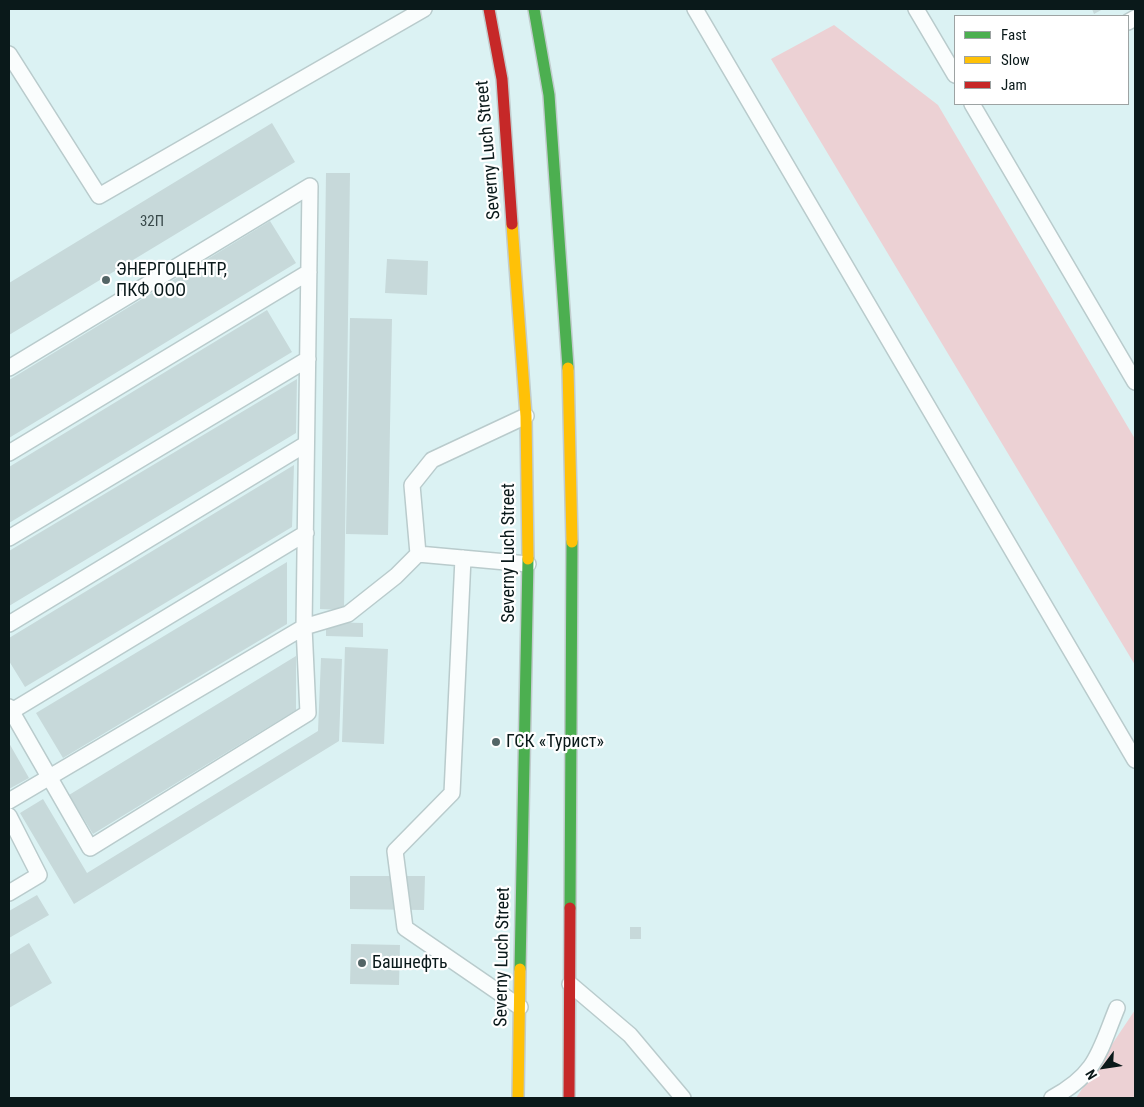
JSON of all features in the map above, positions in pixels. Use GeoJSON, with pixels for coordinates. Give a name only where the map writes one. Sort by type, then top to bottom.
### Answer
{"type":"FeatureCollection","features":[{"type":"Feature","properties":{"kind":"main road","name":"Severny Luch Street"},"geometry":{"type":"LineString","coordinates":[[489,9],[502,79],[526,416],[528,564],[518,1098]]}},
{"type":"Feature","properties":{"kind":"main road"},"geometry":{"type":"LineString","coordinates":[[534,9],[549,95],[569,382],[572,538],[569,1098]]}},
{"type":"Feature","properties":{"kind":"lane"},"geometry":{"type":"LineString","coordinates":[[9,54],[99,196],[424,9]]}},
{"type":"Feature","properties":{"kind":"lane"},"geometry":{"type":"LineString","coordinates":[[695,9],[1135,760]]}},
{"type":"Feature","properties":{"kind":"lane"},"geometry":{"type":"LineString","coordinates":[[916,9],[954,73]]}},
{"type":"Feature","properties":{"kind":"lane"},"geometry":{"type":"LineString","coordinates":[[974,105],[1135,382]]}},
{"type":"Feature","properties":{"kind":"lane"},"geometry":{"type":"LineString","coordinates":[[9,368],[310,186],[306,533],[304,627],[308,713],[90,848],[10,709],[306,533]]}},
{"type":"Feature","properties":{"kind":"lane"},"geometry":{"type":"LineString","coordinates":[[9,453],[309,272]]}},
{"type":"Feature","properties":{"kind":"lane"},"geometry":{"type":"LineString","coordinates":[[9,538],[308,359]]}},
{"type":"Feature","properties":{"kind":"lane"},"geometry":{"type":"LineString","coordinates":[[9,801],[304,627],[348,614],[396,576],[418,554],[412,485],[432,460],[526,416]]}},
{"type":"Feature","properties":{"kind":"lane"},"geometry":{"type":"LineString","coordinates":[[9,624],[306,444]]}},
{"type":"Feature","properties":{"kind":"lane"},"geometry":{"type":"LineString","coordinates":[[418,554],[528,564]]}},
{"type":"Feature","properties":{"kind":"lane"},"geometry":{"type":"LineString","coordinates":[[463,558],[452,793],[395,851],[403,919],[405,928],[520,1007]]}},
{"type":"Feature","properties":{"kind":"lane"},"geometry":{"type":"LineString","coordinates":[[9,816],[39,875],[9,893]]}},
{"type":"Feature","properties":{"kind":"lane"},"geometry":{"type":"LineString","coordinates":[[570,984],[630,1035],[683,1098]]}},
{"type":"Feature","properties":{"kind":"lane"},"geometry":{"type":"LineString","coordinates":[[1052,1098],[1073,1087],[1094,1064],[1117,1008]]}},
{"type":"Feature","properties":{"kind":"shaded area"},"geometry":{"type":"Polygon","coordinates":[[[834,25],[938,105],[1135,439],[1135,665],[771,59],[834,25]]]}},
{"type":"Feature","properties":{"kind":"shaded area"},"geometry":{"type":"Polygon","coordinates":[[[1135,1010],[1135,1098],[1076,1098],[1135,1010]]]}},
{"type":"Feature","properties":{"kind":"building"},"geometry":{"type":"Polygon","coordinates":[[[1092,9],[1103,9],[1094,14],[1092,9]]]}},
{"type":"Feature","properties":{"kind":"building"},"geometry":{"type":"Polygon","coordinates":[[[272,123],[295,162],[9,335],[9,283],[272,123]]]}},
{"type":"Feature","properties":{"kind":"building"},"geometry":{"type":"Polygon","coordinates":[[[326,173],[350,173],[344,610],[320,609],[326,173]]]}},
{"type":"Feature","properties":{"kind":"building"},"geometry":{"type":"Polygon","coordinates":[[[270,221],[296,263],[9,438],[9,380],[270,221]]]}},
{"type":"Feature","properties":{"kind":"building"},"geometry":{"type":"Polygon","coordinates":[[[387,259],[428,261],[427,295],[385,293],[387,259]]]}},
{"type":"Feature","properties":{"kind":"building"},"geometry":{"type":"Polygon","coordinates":[[[267,310],[292,352],[9,523],[9,467],[267,310]]]}},
{"type":"Feature","properties":{"kind":"building"},"geometry":{"type":"Polygon","coordinates":[[[350,318],[392,319],[388,535],[346,534],[350,318]]]}},
{"type":"Feature","properties":{"kind":"building"},"geometry":{"type":"Polygon","coordinates":[[[297,379],[296,433],[9,606],[9,551],[297,379]]]}},
{"type":"Feature","properties":{"kind":"building"},"geometry":{"type":"Polygon","coordinates":[[[294,465],[292,527],[25,687],[9,661],[9,638],[294,465]]]}},
{"type":"Feature","properties":{"kind":"building"},"geometry":{"type":"Polygon","coordinates":[[[287,562],[287,624],[63,758],[36,713],[287,562]]]}},
{"type":"Feature","properties":{"kind":"building"},"geometry":{"type":"Polygon","coordinates":[[[326,622],[363,623],[363,637],[326,636],[326,622]]]}},
{"type":"Feature","properties":{"kind":"building"},"geometry":{"type":"Polygon","coordinates":[[[345,647],[388,649],[384,744],[342,742],[345,647]]]}},
{"type":"Feature","properties":{"kind":"building"},"geometry":{"type":"Polygon","coordinates":[[[296,656],[296,710],[93,834],[69,795],[296,656]]]}},
{"type":"Feature","properties":{"kind":"building"},"geometry":{"type":"Polygon","coordinates":[[[321,658],[342,659],[339,741],[74,904],[20,813],[43,799],[87,873],[318,731],[321,658]]]}},
{"type":"Feature","properties":{"kind":"building"},"geometry":{"type":"Polygon","coordinates":[[[9,743],[29,778],[9,789],[9,743]]]}},
{"type":"Feature","properties":{"kind":"building"},"geometry":{"type":"Polygon","coordinates":[[[350,876],[425,876],[424,910],[350,909],[350,876]]]}},
{"type":"Feature","properties":{"kind":"building"},"geometry":{"type":"Polygon","coordinates":[[[37,895],[49,915],[9,938],[9,911],[37,895]]]}},
{"type":"Feature","properties":{"kind":"building"},"geometry":{"type":"Polygon","coordinates":[[[630,927],[641,927],[641,939],[630,939],[630,927]]]}},
{"type":"Feature","properties":{"kind":"building"},"geometry":{"type":"Polygon","coordinates":[[[29,943],[52,983],[9,1008],[9,955],[29,943]]]}},
{"type":"Feature","properties":{"kind":"building"},"geometry":{"type":"Polygon","coordinates":[[[351,944],[400,945],[399,985],[350,984],[351,944]]]}},
{"type":"Feature","properties":{"kind":"traffic: fast"},"geometry":{"type":"LineString","coordinates":[[534,9],[549,95],[568,368]]}},
{"type":"Feature","properties":{"kind":"traffic: fast"},"geometry":{"type":"LineString","coordinates":[[570,908],[572,542]]}},
{"type":"Feature","properties":{"kind":"traffic: fast"},"geometry":{"type":"LineString","coordinates":[[520,969],[528,559]]}},
{"type":"Feature","properties":{"kind":"traffic: slow"},"geometry":{"type":"LineString","coordinates":[[512,224],[526,416],[528,559]]}},
{"type":"Feature","properties":{"kind":"traffic: slow"},"geometry":{"type":"LineString","coordinates":[[568,368],[572,542]]}},
{"type":"Feature","properties":{"kind":"traffic: slow"},"geometry":{"type":"LineString","coordinates":[[518,1098],[520,969]]}},
{"type":"Feature","properties":{"kind":"traffic: jam"},"geometry":{"type":"LineString","coordinates":[[489,9],[502,79],[512,224]]}},
{"type":"Feature","properties":{"kind":"traffic: jam"},"geometry":{"type":"LineString","coordinates":[[569,1098],[570,908]]}},
{"type":"Feature","properties":{"kind":"place","name":"ЭНЕРГОЦЕНТР, ПКФ ООО"},"geometry":{"type":"Point","coordinates":[106,280]}},
{"type":"Feature","properties":{"kind":"place","name":"ГСК «Турист»"},"geometry":{"type":"Point","coordinates":[496,742]}},
{"type":"Feature","properties":{"kind":"place","name":"Башнефть"},"geometry":{"type":"Point","coordinates":[362,963]}}]}
